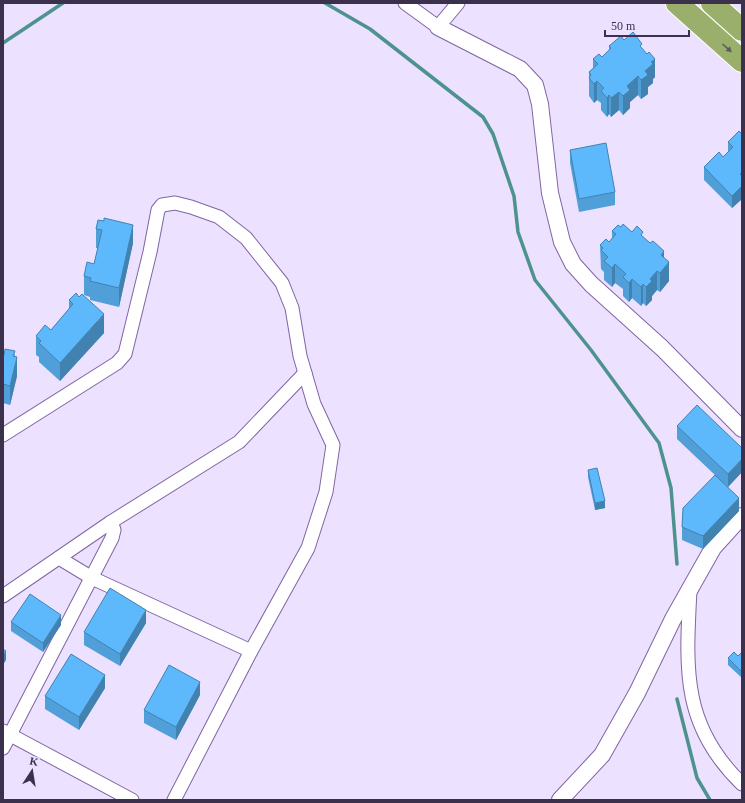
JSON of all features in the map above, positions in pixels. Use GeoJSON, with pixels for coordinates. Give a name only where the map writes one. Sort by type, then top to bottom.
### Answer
{"type":"FeatureCollection","features":[{"type":"Feature","properties":{"kind":"highway"},"geometry":{"type":"LineString","coordinates":[[677,3],[742,61]]}},
{"type":"Feature","properties":{"kind":"highway"},"geometry":{"type":"LineString","coordinates":[[712,3],[742,30]]}},
{"type":"Feature","properties":{"kind":"street"},"geometry":{"type":"LineString","coordinates":[[405,3],[438,27],[520,69],[535,85],[540,104],[550,193],[562,242],[573,264],[591,284],[662,348],[742,429]]}},
{"type":"Feature","properties":{"kind":"street"},"geometry":{"type":"LineString","coordinates":[[438,27],[458,3]]}},
{"type":"Feature","properties":{"kind":"street"},"geometry":{"type":"LineString","coordinates":[[3,435],[117,363],[125,354],[150,252],[158,210],[162,205],[175,203],[219,217],[246,238],[282,283],[292,308],[300,356],[314,404],[333,445],[326,492],[308,548],[250,651],[174,800]]}},
{"type":"Feature","properties":{"kind":"street"},"geometry":{"type":"LineString","coordinates":[[3,596],[111,522],[239,442],[305,373]]}},
{"type":"Feature","properties":{"kind":"street"},"geometry":{"type":"LineString","coordinates":[[560,800],[602,755],[637,693],[652,659],[714,548],[742,516]]}},
{"type":"Feature","properties":{"kind":"street"},"geometry":{"type":"LineString","coordinates":[[3,748],[6,733],[92,578],[112,538],[114,530],[111,522]]}},
{"type":"Feature","properties":{"kind":"street"},"geometry":{"type":"LineString","coordinates":[[59,558],[92,578],[250,651]]}},
{"type":"Feature","properties":{"kind":"street"},"geometry":{"type":"LineString","coordinates":[[690,590],[688,662],[694,712],[709,742],[725,767],[742,784]]}},
{"type":"Feature","properties":{"kind":"street"},"geometry":{"type":"LineString","coordinates":[[6,733],[132,800]]}},
{"type":"Feature","properties":{"kind":"building"},"geometry":{"type":"Polygon","coordinates":[[[633,32],[642,44],[640,46],[647,54],[649,52],[655,59],[651,62],[653,64],[645,71],[648,75],[641,80],[638,76],[627,86],[630,90],[623,96],[619,92],[611,98],[609,95],[607,98],[601,91],[604,88],[597,81],[594,84],[589,78],[591,75],[589,72],[598,64],[593,59],[599,54],[602,57],[611,48],[609,46],[621,36],[624,40],[633,32]]]}},
{"type":"Feature","properties":{"kind":"building"},"geometry":{"type":"Polygon","coordinates":[[[739,131],[742,134],[742,172],[740,174],[742,176],[742,186],[732,196],[704,167],[719,152],[723,157],[733,147],[728,142],[739,131]]]}},
{"type":"Feature","properties":{"kind":"building"},"geometry":{"type":"Polygon","coordinates":[[[606,143],[615,192],[579,199],[570,150],[606,143]]]}},
{"type":"Feature","properties":{"kind":"building"},"geometry":{"type":"Polygon","coordinates":[[[104,218],[133,225],[119,288],[90,281],[91,278],[84,276],[87,262],[94,264],[102,230],[96,229],[98,220],[104,221],[104,218]]]}},
{"type":"Feature","properties":{"kind":"building"},"geometry":{"type":"Polygon","coordinates":[[[623,224],[632,232],[637,226],[643,232],[641,235],[650,243],[653,241],[664,251],[661,255],[669,262],[660,273],[657,271],[650,279],[652,281],[646,287],[643,284],[641,287],[632,279],[629,283],[623,277],[626,274],[615,264],[612,268],[604,261],[608,257],[601,250],[603,248],[600,245],[606,239],[609,242],[616,234],[612,231],[618,225],[621,227],[623,224]]]}},
{"type":"Feature","properties":{"kind":"building"},"geometry":{"type":"Polygon","coordinates":[[[76,293],[79,297],[82,294],[104,314],[60,363],[39,343],[41,341],[36,336],[45,325],[51,330],[73,304],[69,300],[76,293]]]}},
{"type":"Feature","properties":{"kind":"building"},"geometry":{"type":"Polygon","coordinates":[[[5,349],[15,351],[13,356],[17,357],[10,386],[3,384],[3,354],[4,355],[5,349]]]}},
{"type":"Feature","properties":{"kind":"building"},"geometry":{"type":"Polygon","coordinates":[[[697,405],[742,448],[742,459],[728,474],[677,426],[697,405]]]}},
{"type":"Feature","properties":{"kind":"building"},"geometry":{"type":"Polygon","coordinates":[[[597,468],[605,501],[595,503],[588,470],[597,468]]]}},
{"type":"Feature","properties":{"kind":"building"},"geometry":{"type":"Polygon","coordinates":[[[715,475],[739,498],[703,536],[682,527],[683,508],[715,475]]]}},
{"type":"Feature","properties":{"kind":"building"},"geometry":{"type":"Polygon","coordinates":[[[110,588],[146,610],[120,654],[84,632],[110,588]]]}},
{"type":"Feature","properties":{"kind":"building"},"geometry":{"type":"Polygon","coordinates":[[[30,594],[61,615],[43,643],[11,622],[30,594]]]}},
{"type":"Feature","properties":{"kind":"building"},"geometry":{"type":"Polygon","coordinates":[[[734,652],[738,656],[742,652],[742,672],[728,658],[734,652]]]}},
{"type":"Feature","properties":{"kind":"building"},"geometry":{"type":"Polygon","coordinates":[[[71,654],[105,675],[79,717],[45,696],[71,654]]]}},
{"type":"Feature","properties":{"kind":"building"},"geometry":{"type":"Polygon","coordinates":[[[169,665],[200,682],[176,727],[144,710],[169,665]]]}},
{"type":"Feature","properties":{"kind":"waterway"},"geometry":{"type":"LineString","coordinates":[[3,43],[63,3]]}},
{"type":"Feature","properties":{"kind":"waterway"},"geometry":{"type":"LineString","coordinates":[[325,3],[370,29],[483,117],[493,134],[514,196],[518,232],[535,280],[591,350],[659,443],[671,488],[677,564]]}},
{"type":"Feature","properties":{"kind":"waterway"},"geometry":{"type":"LineString","coordinates":[[677,699],[697,778],[710,800]]}}]}
